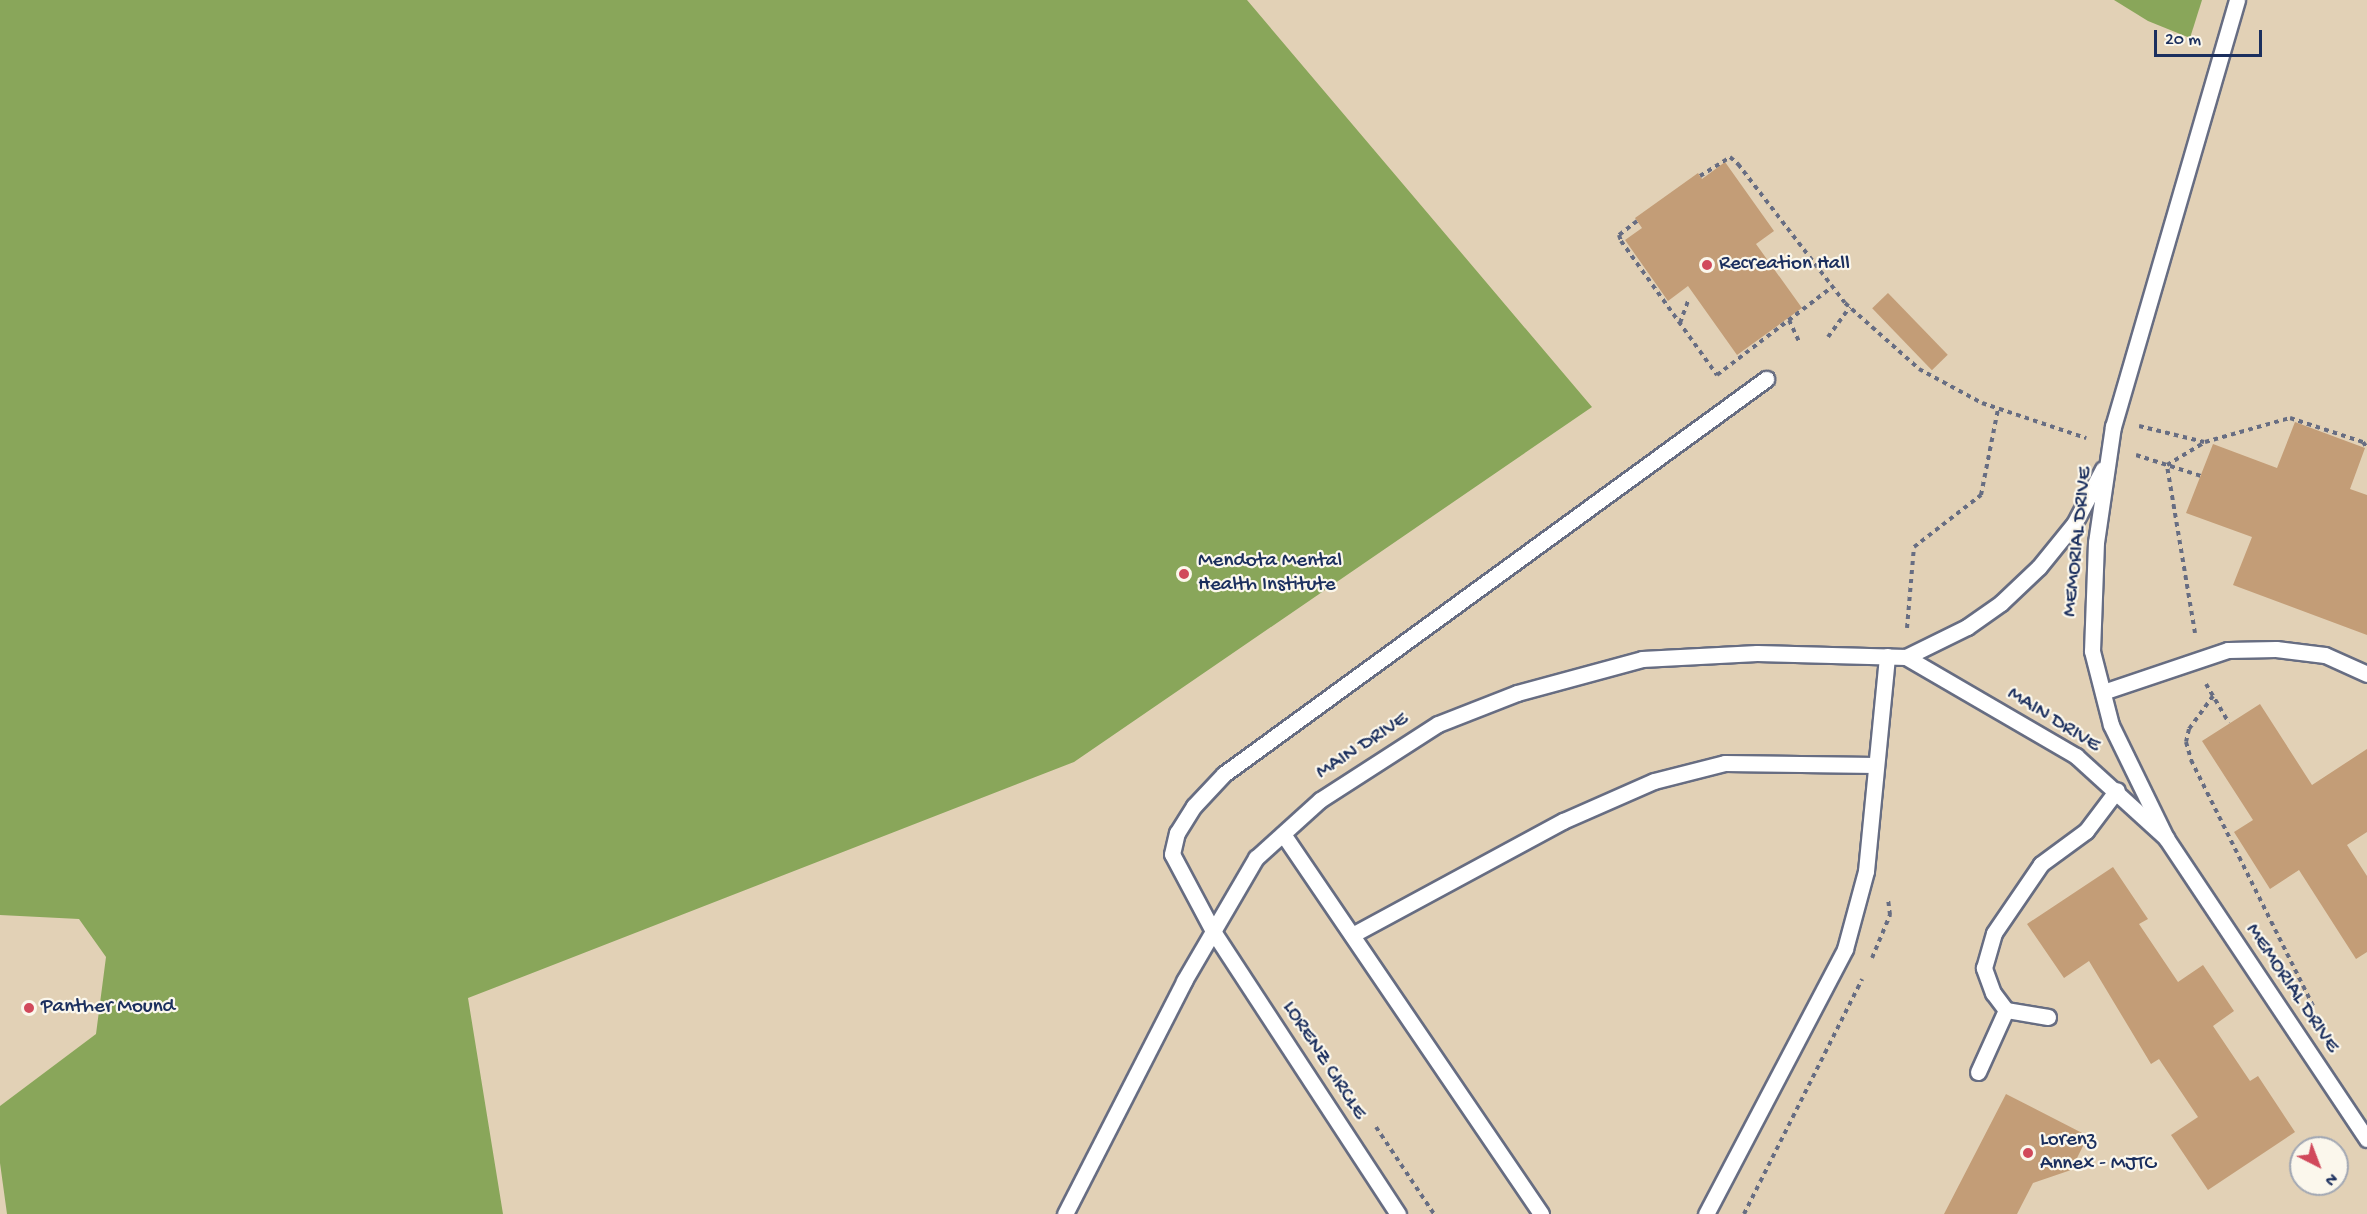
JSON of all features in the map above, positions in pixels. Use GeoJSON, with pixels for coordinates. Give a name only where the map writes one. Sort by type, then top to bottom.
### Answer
{"type":"FeatureCollection","features":[{"type":"Feature","properties":{"kind":"lane","name":"MEMORIAL DRIVE"},"geometry":{"type":"LineString","coordinates":[[2237,0],[2115,420],[2096,542],[2091,611],[2092,651],[2110,725],[2132,774],[2166,838],[2367,1139]]}},
{"type":"Feature","properties":{"kind":"lane","name":"LORENZ CIRCLE"},"geometry":{"type":"LineString","coordinates":[[1398,1214],[1213,931],[1172,854],[1177,833],[1194,806],[1224,774],[1766,379]]}},
{"type":"Feature","properties":{"kind":"lane"},"geometry":{"type":"LineString","coordinates":[[1906,657],[1976,621],[2001,603],[2039,567],[2074,524],[2109,452]]}},
{"type":"Feature","properties":{"kind":"lane"},"geometry":{"type":"LineString","coordinates":[[2103,692],[2228,650],[2276,649],[2325,655],[2367,674]]}},
{"type":"Feature","properties":{"kind":"lane","name":"MAIN DRIVE"},"geometry":{"type":"LineString","coordinates":[[1065,1214],[1213,931],[1256,858],[1320,800],[1438,724],[1585,671],[1642,659],[1757,653],[1906,657],[2076,756],[2117,790],[2166,838]]}},
{"type":"Feature","properties":{"kind":"lane"},"geometry":{"type":"LineString","coordinates":[[1706,1214],[1845,949],[1866,871],[1887,656]]}},
{"type":"Feature","properties":{"kind":"lane"},"geometry":{"type":"LineString","coordinates":[[1352,935],[1563,821],[1654,781],[1725,763],[1876,765]]}},
{"type":"Feature","properties":{"kind":"lane"},"geometry":{"type":"LineString","coordinates":[[2048,1017],[2006,1010],[1993,993],[1984,968],[1994,933],[2041,864],[2086,831],[2117,790]]}},
{"type":"Feature","properties":{"kind":"lane"},"geometry":{"type":"LineString","coordinates":[[1283,834],[1541,1214]]}},
{"type":"Feature","properties":{"kind":"lane"},"geometry":{"type":"LineString","coordinates":[[1978,1072],[2006,1010]]}},
{"type":"Feature","properties":{"kind":"path"},"geometry":{"type":"LineString","coordinates":[[1700,176],[1730,157],[1850,307],[1919,369],[1945,386],[1982,403],[2109,452],[2167,465],[2201,476]]}},
{"type":"Feature","properties":{"kind":"path"},"geometry":{"type":"LineString","coordinates":[[1637,221],[1619,235],[1621,241],[1717,375],[1832,287]]}},
{"type":"Feature","properties":{"kind":"path"},"geometry":{"type":"LineString","coordinates":[[1680,324],[1688,301]]}},
{"type":"Feature","properties":{"kind":"path"},"geometry":{"type":"LineString","coordinates":[[1828,337],[1850,307]]}},
{"type":"Feature","properties":{"kind":"path"},"geometry":{"type":"LineString","coordinates":[[1789,320],[1800,344]]}},
{"type":"Feature","properties":{"kind":"path"},"geometry":{"type":"LineString","coordinates":[[2167,465],[2205,442],[2290,418],[2363,441],[2367,448]]}},
{"type":"Feature","properties":{"kind":"path"},"geometry":{"type":"LineString","coordinates":[[2115,420],[2205,442]]}},
{"type":"Feature","properties":{"kind":"path"},"geometry":{"type":"LineString","coordinates":[[2167,465],[2199,660],[2212,696],[2229,723]]}},
{"type":"Feature","properties":{"kind":"path"},"geometry":{"type":"LineString","coordinates":[[2212,696],[2189,729],[2186,742],[2191,760],[2320,1020]]}},
{"type":"Feature","properties":{"kind":"path"},"geometry":{"type":"LineString","coordinates":[[1370,1118],[1434,1214]]}},
{"type":"Feature","properties":{"kind":"shaded area","name":"Mendota Mental Health Institute"},"geometry":{"type":"Polygon","coordinates":[[[0,0],[2367,0],[2367,1214],[0,1214],[0,0]]]}},
{"type":"Feature","properties":{"kind":"green space"},"geometry":{"type":"Polygon","coordinates":[[[0,0],[1247,0],[1592,407],[1074,762],[468,998],[503,1214],[7,1214],[0,1163],[0,1106],[96,1034],[106,957],[79,919],[0,915],[0,0]]]}},
{"type":"Feature","properties":{"kind":"green space"},"geometry":{"type":"Polygon","coordinates":[[[2114,0],[2202,0],[2190,38],[2148,21],[2114,0]]]}},
{"type":"Feature","properties":{"kind":"building","name":"Recreation Hall"},"geometry":{"type":"Polygon","coordinates":[[[1725,162],[1774,231],[1756,244],[1802,308],[1737,355],[1688,286],[1668,301],[1625,240],[1642,228],[1635,218],[1698,173],[1702,179],[1725,162]]]}},
{"type":"Feature","properties":{"kind":"building"},"geometry":{"type":"Polygon","coordinates":[[[1888,293],[1948,355],[1932,370],[1872,308],[1888,293]]]}},
{"type":"Feature","properties":{"kind":"building"},"geometry":{"type":"Polygon","coordinates":[[[2295,422],[2365,448],[2350,489],[2367,495],[2367,635],[2233,585],[2252,537],[2186,513],[2213,444],[2277,468],[2295,422]]]}},
{"type":"Feature","properties":{"kind":"building"},"geometry":{"type":"Polygon","coordinates":[[[2260,704],[2312,785],[2367,749],[2367,832],[2347,845],[2367,876],[2367,952],[2356,959],[2299,870],[2270,889],[2234,832],[2253,820],[2202,741],[2260,704]]]}},
{"type":"Feature","properties":{"kind":"building"},"geometry":{"type":"Polygon","coordinates":[[[2113,867],[2148,919],[2139,924],[2178,982],[2203,965],[2234,1011],[2213,1026],[2250,1081],[2258,1076],[2295,1132],[2208,1190],[2171,1135],[2198,1117],[2159,1059],[2151,1064],[2089,961],[2064,978],[2027,924],[2113,867]]]}},
{"type":"Feature","properties":{"kind":"building","name":"Lorenz Annex - MJTC"},"geometry":{"type":"Polygon","coordinates":[[[2006,1094],[2088,1136],[2071,1170],[2033,1183],[2017,1214],[1944,1214],[2006,1094]]]}},
{"type":"Feature","properties":{"kind":"place","name":"Recreation Hall"},"geometry":{"type":"Point","coordinates":[1707,265]}},
{"type":"Feature","properties":{"kind":"place","name":"Mendota Mental Health Institute"},"geometry":{"type":"Point","coordinates":[1184,574]}},
{"type":"Feature","properties":{"kind":"place","name":"Panther Mound"},"geometry":{"type":"Point","coordinates":[29,1008]}},
{"type":"Feature","properties":{"kind":"place","name":"Lorenz Annex - MJTC"},"geometry":{"type":"Point","coordinates":[2028,1153]}}]}
